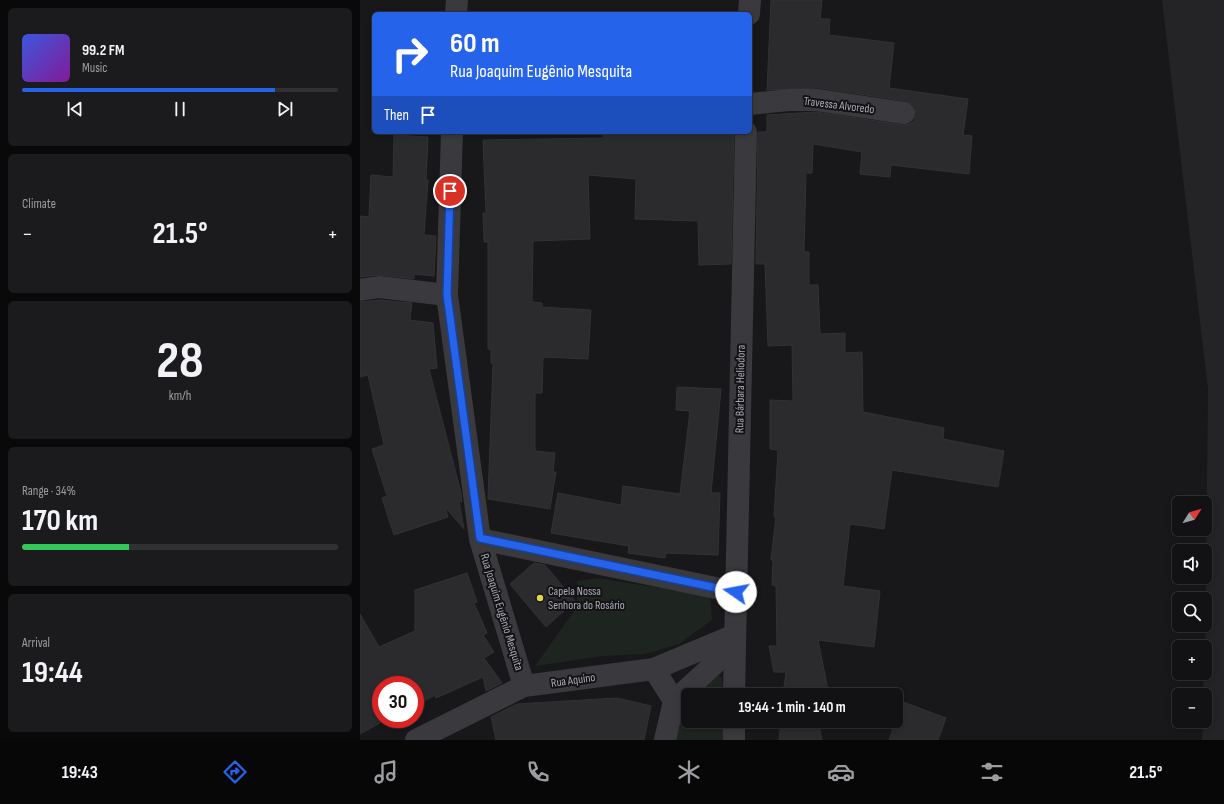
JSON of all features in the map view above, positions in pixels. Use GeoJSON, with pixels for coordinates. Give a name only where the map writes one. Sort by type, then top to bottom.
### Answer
{"type":"FeatureCollection","features":[{"type":"Feature","properties":{"kind":"street"},"geometry":{"type":"LineString","coordinates":[[456,12],[457,0]]}},
{"type":"Feature","properties":{"kind":"street"},"geometry":{"type":"LineString","coordinates":[[749,12],[750,0]]}},
{"type":"Feature","properties":{"kind":"street","name":"Travessa Alvoredo"},"geometry":{"type":"LineString","coordinates":[[752,104],[788,100],[817,100],[904,113]]}},
{"type":"Feature","properties":{"kind":"street","name":"Rua Joaquim Eugênio Mesquita"},"geometry":{"type":"LineString","coordinates":[[452,134],[447,295],[480,538],[524,686]]}},
{"type":"Feature","properties":{"kind":"street","name":"Rua Bárbara Heliodora"},"geometry":{"type":"LineString","coordinates":[[734,688],[746,134]]}},
{"type":"Feature","properties":{"kind":"street"},"geometry":{"type":"LineString","coordinates":[[360,290],[379,287],[447,295]]}},
{"type":"Feature","properties":{"kind":"street","name":"Rua Joaquim Eugênio Mesquita"},"geometry":{"type":"LineString","coordinates":[[480,538],[736,592]]}},
{"type":"Feature","properties":{"kind":"street"},"geometry":{"type":"LineString","coordinates":[[665,740],[674,701],[734,641]]}},
{"type":"Feature","properties":{"kind":"street","name":"Rua Aquino"},"geometry":{"type":"LineString","coordinates":[[416,740],[524,686],[654,669],[734,641]]}},
{"type":"Feature","properties":{"kind":"street"},"geometry":{"type":"LineString","coordinates":[[654,669],[674,701]]}},
{"type":"Feature","properties":{"kind":"street"},"geometry":{"type":"LineString","coordinates":[[734,728],[734,740]]}},
{"type":"Feature","properties":{"kind":"shaded area"},"geometry":{"type":"Polygon","coordinates":[[[1162,0],[1224,0],[1224,740],[1202,740],[1203,728],[1212,728],[1212,688],[1203,688],[1204,680],[1212,680],[1212,640],[1205,640],[1205,632],[1212,632],[1212,592],[1206,592],[1206,584],[1212,584],[1212,544],[1206,544],[1206,536],[1212,536],[1212,496],[1207,496],[1208,389],[1162,0]]]}},
{"type":"Feature","properties":{"kind":"shaded area"},"geometry":{"type":"Polygon","coordinates":[[[598,578],[710,596],[712,620],[679,644],[645,654],[603,656],[535,666],[577,607],[577,581],[598,578]]]}},
{"type":"Feature","properties":{"kind":"shaded area"},"geometry":{"type":"Polygon","coordinates":[[[712,669],[722,678],[723,688],[697,688],[712,669]]]}},
{"type":"Feature","properties":{"kind":"shaded area"},"geometry":{"type":"Polygon","coordinates":[[[681,724],[681,728],[728,728],[728,740],[675,740],[681,724]]]}},
{"type":"Feature","properties":{"kind":"building"},"geometry":{"type":"Polygon","coordinates":[[[771,0],[822,0],[820,19],[830,19],[829,35],[894,43],[889,88],[968,99],[963,135],[972,136],[969,174],[891,165],[890,177],[860,174],[862,152],[813,144],[812,173],[806,173],[804,252],[809,252],[809,285],[818,285],[820,334],[845,333],[845,353],[862,352],[863,412],[944,428],[943,439],[1004,451],[998,487],[892,470],[884,529],[850,524],[843,586],[880,591],[874,647],[818,640],[828,688],[784,688],[786,672],[774,672],[769,646],[777,646],[776,586],[772,585],[773,560],[771,560],[776,517],[774,517],[778,450],[770,449],[770,400],[793,401],[792,345],[768,346],[765,264],[756,264],[758,132],[767,132],[767,115],[816,112],[903,125],[914,121],[916,114],[915,108],[912,104],[906,101],[819,88],[767,90],[771,0]]]}},
{"type":"Feature","properties":{"kind":"building"},"geometry":{"type":"Polygon","coordinates":[[[603,134],[734,134],[731,264],[699,265],[698,221],[635,219],[636,179],[588,175],[590,239],[533,241],[532,302],[542,303],[542,307],[591,310],[588,359],[543,357],[542,393],[535,393],[535,451],[555,453],[553,472],[556,472],[550,509],[488,499],[493,363],[491,363],[491,349],[488,349],[488,242],[484,242],[483,213],[486,213],[483,140],[603,138],[603,134]]]}},
{"type":"Feature","properties":{"kind":"building"},"geometry":{"type":"Polygon","coordinates":[[[394,135],[428,137],[426,180],[428,180],[424,235],[436,236],[434,276],[414,274],[414,279],[380,275],[360,277],[360,216],[369,217],[371,175],[393,177],[394,135]]]}},
{"type":"Feature","properties":{"kind":"building"},"geometry":{"type":"Polygon","coordinates":[[[379,300],[412,303],[410,320],[433,323],[437,368],[429,369],[461,493],[462,502],[459,501],[464,529],[445,507],[448,517],[394,535],[382,498],[387,496],[372,449],[384,445],[368,375],[360,377],[360,302],[379,300]]]}},
{"type":"Feature","properties":{"kind":"building"},"geometry":{"type":"Polygon","coordinates":[[[677,387],[721,389],[711,493],[720,493],[718,555],[666,553],[665,558],[628,553],[629,546],[551,533],[558,493],[621,505],[623,486],[680,494],[690,411],[676,410],[677,387]]]}},
{"type":"Feature","properties":{"kind":"building"},"geometry":{"type":"Polygon","coordinates":[[[534,563],[545,565],[575,601],[546,627],[510,584],[534,563]]]}},
{"type":"Feature","properties":{"kind":"building"},"geometry":{"type":"Polygon","coordinates":[[[467,573],[477,602],[474,603],[487,633],[483,635],[494,652],[484,658],[502,683],[486,691],[483,677],[436,698],[435,695],[424,701],[424,676],[372,676],[372,727],[360,734],[360,614],[379,647],[415,631],[415,590],[467,573]]]}},
{"type":"Feature","properties":{"kind":"building"},"geometry":{"type":"Polygon","coordinates":[[[617,698],[651,706],[644,740],[496,740],[491,717],[517,704],[617,698]]]}},
{"type":"Feature","properties":{"kind":"building"},"geometry":{"type":"Polygon","coordinates":[[[903,702],[946,718],[938,740],[889,740],[893,728],[903,728],[903,702]]]}},
{"type":"Feature","properties":{"kind":"building"},"geometry":{"type":"Polygon","coordinates":[[[780,728],[819,728],[822,740],[779,740],[780,728]]]}},
{"type":"Feature","properties":{"kind":"place","name":"Capela Nossa Senhora do Rosário"},"geometry":{"type":"Point","coordinates":[540,598]}},
{"type":"Feature","properties":{"kind":"route"},"geometry":{"type":"LineString","coordinates":[[450,191],[447,295],[480,538],[736,592]]}}]}
